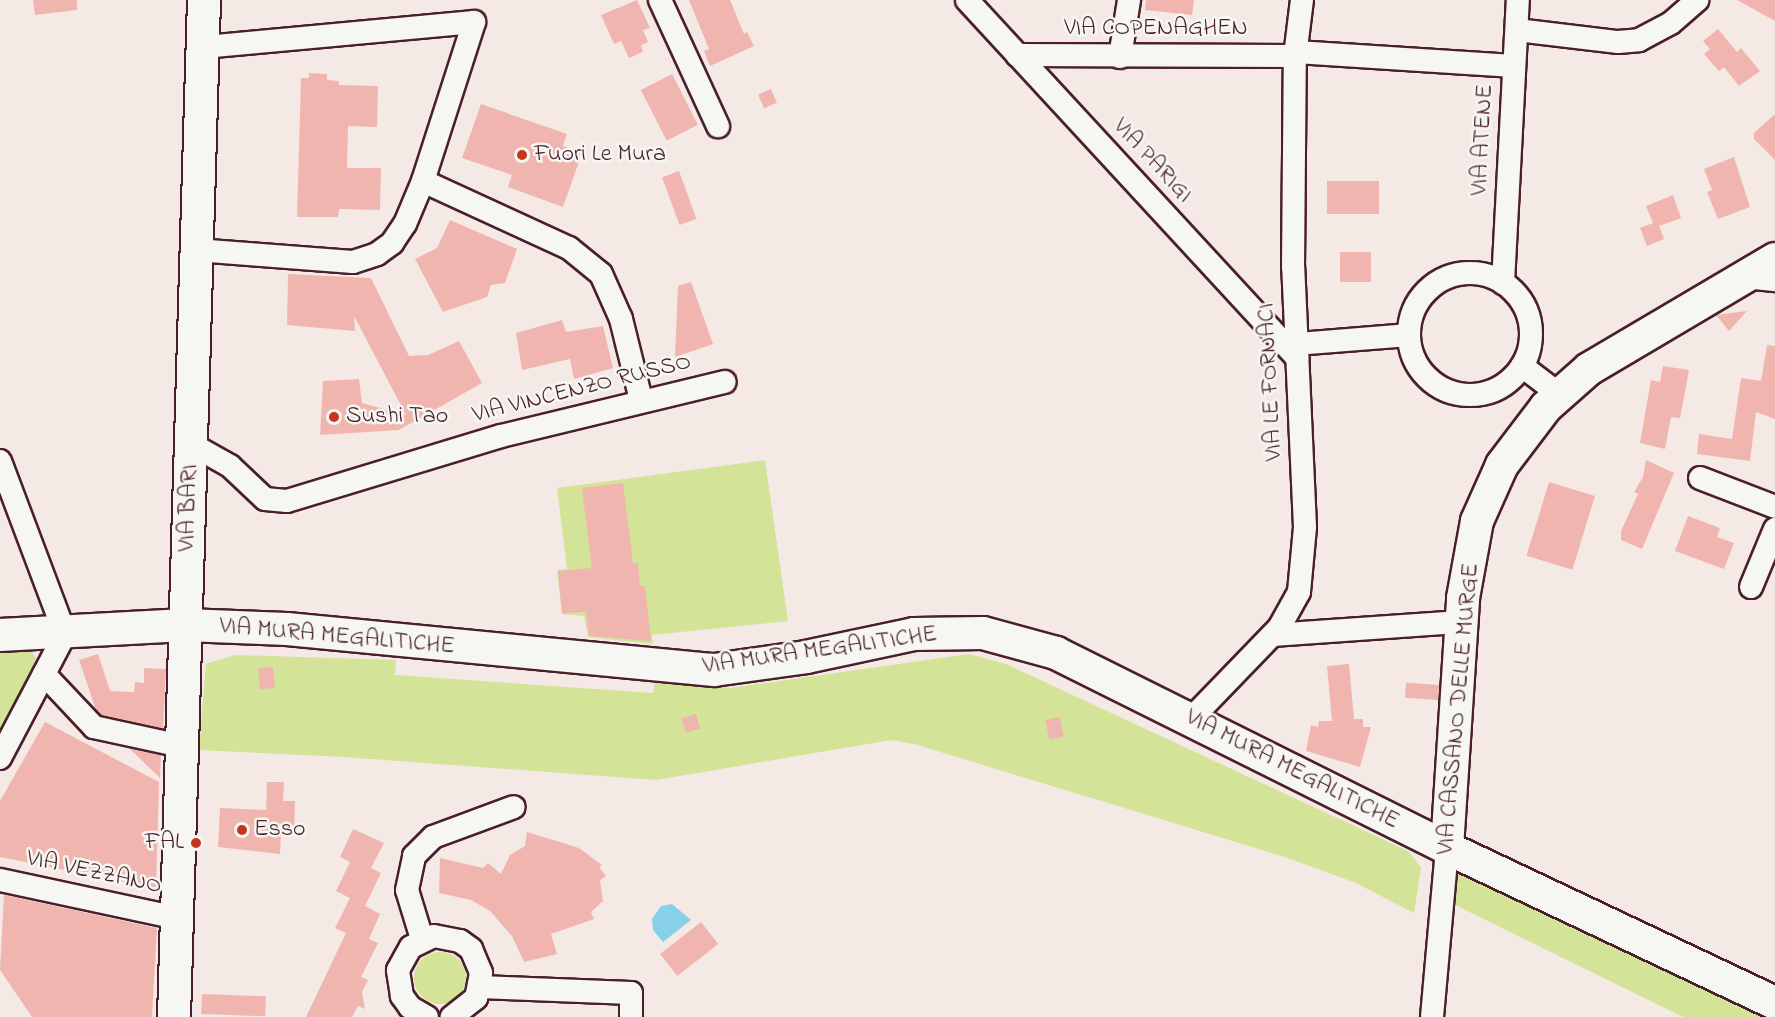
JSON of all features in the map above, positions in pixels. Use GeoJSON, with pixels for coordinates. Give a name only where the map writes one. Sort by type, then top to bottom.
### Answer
{"type":"FeatureCollection","features":[{"type":"Feature","properties":{"kind":"street","name":"VIA BARI"},"geometry":{"type":"LineString","coordinates":[[174,1017],[204,0]]}},
{"type":"Feature","properties":{"kind":"street"},"geometry":{"type":"LineString","coordinates":[[660,0],[718,126]]}},
{"type":"Feature","properties":{"kind":"street","name":"VIA PARIGI"},"geometry":{"type":"LineString","coordinates":[[967,0],[1297,351]]}},
{"type":"Feature","properties":{"kind":"street"},"geometry":{"type":"LineString","coordinates":[[1120,57],[1129,0]]}},
{"type":"Feature","properties":{"kind":"street","name":"VIA LE FORNACI"},"geometry":{"type":"LineString","coordinates":[[1191,719],[1273,635],[1296,603],[1304,538],[1293,267],[1296,54],[1302,0]]}},
{"type":"Feature","properties":{"kind":"street","name":"VIA ATENE"},"geometry":{"type":"LineString","coordinates":[[1503,283],[1518,0]]}},
{"type":"Feature","properties":{"kind":"street"},"geometry":{"type":"LineString","coordinates":[[1517,30],[1617,42],[1639,40],[1671,22],[1697,0]]}},
{"type":"Feature","properties":{"kind":"street"},"geometry":{"type":"LineString","coordinates":[[196,249],[353,262],[365,259],[392,243],[405,224],[423,181],[474,22],[203,47]]}},
{"type":"Feature","properties":{"kind":"street","name":"VIA COPENAGHEN"},"geometry":{"type":"LineString","coordinates":[[1017,55],[1120,57],[1296,54],[1514,66]]}},
{"type":"Feature","properties":{"kind":"street"},"geometry":{"type":"LineString","coordinates":[[423,181],[568,248],[601,274],[621,319],[641,400]]}},
{"type":"Feature","properties":{"kind":"street","name":"VIA CASSANO DELLE MURGE"},"geometry":{"type":"LineString","coordinates":[[1432,1017],[1447,848],[1461,622],[1477,520],[1502,465],[1560,395],[1589,369],[1775,259]]}},
{"type":"Feature","properties":{"kind":"street"},"geometry":{"type":"LineString","coordinates":[[1474,273],[1503,283],[1524,306],[1530,326],[1530,346],[1522,366],[1508,381],[1491,391],[1472,395],[1452,393],[1435,385],[1420,371],[1411,354],[1408,334],[1411,315],[1421,298],[1435,284],[1454,275],[1474,273]]}},
{"type":"Feature","properties":{"kind":"street"},"geometry":{"type":"LineString","coordinates":[[1744,277],[1775,280]]}},
{"type":"Feature","properties":{"kind":"street"},"geometry":{"type":"LineString","coordinates":[[1297,351],[1408,334]]}},
{"type":"Feature","properties":{"kind":"street"},"geometry":{"type":"LineString","coordinates":[[1522,366],[1560,395]]}},
{"type":"Feature","properties":{"kind":"street","name":"VIA VINCENZO RUSSO"},"geometry":{"type":"LineString","coordinates":[[190,444],[230,466],[265,499],[287,501],[455,449],[641,400],[725,382]]}},
{"type":"Feature","properties":{"kind":"street"},"geometry":{"type":"LineString","coordinates":[[0,461],[65,634],[3,746]]}},
{"type":"Feature","properties":{"kind":"street"},"geometry":{"type":"LineString","coordinates":[[1700,478],[1775,507]]}},
{"type":"Feature","properties":{"kind":"street"},"geometry":{"type":"LineString","coordinates":[[1751,587],[1775,529]]}},
{"type":"Feature","properties":{"kind":"street"},"geometry":{"type":"LineString","coordinates":[[1273,635],[1461,622]]}},
{"type":"Feature","properties":{"kind":"street","name":"VIA MURA MEGALITICHE"},"geometry":{"type":"LineString","coordinates":[[0,635],[65,634],[185,625],[287,629],[714,670],[806,657],[914,634],[983,633],[1056,653],[1447,848],[1775,1003]]}},
{"type":"Feature","properties":{"kind":"street"},"geometry":{"type":"LineString","coordinates":[[44,674],[93,728],[181,746]]}},
{"type":"Feature","properties":{"kind":"street"},"geometry":{"type":"LineString","coordinates":[[422,939],[407,890],[414,856],[433,837],[514,807]]}},
{"type":"Feature","properties":{"kind":"street","name":"VIA VEZZANO"},"geometry":{"type":"LineString","coordinates":[[0,880],[177,918]]}},
{"type":"Feature","properties":{"kind":"street"},"geometry":{"type":"LineString","coordinates":[[417,1015],[402,996],[398,970],[403,958],[422,939],[441,936],[460,941],[478,960],[480,987],[468,1008],[452,1017]]}},
{"type":"Feature","properties":{"kind":"street"},"geometry":{"type":"LineString","coordinates":[[480,987],[631,993],[631,1017]]}},
{"type":"Feature","properties":{"kind":"green space"},"geometry":{"type":"Polygon","coordinates":[[[765,460],[788,621],[652,635],[653,644],[588,637],[584,616],[562,614],[557,570],[567,569],[557,488],[765,460]]]}},
{"type":"Feature","properties":{"kind":"green space"},"geometry":{"type":"Polygon","coordinates":[[[0,648],[29,648],[36,658],[5,728],[0,727],[0,648]]]}},
{"type":"Feature","properties":{"kind":"green space"},"geometry":{"type":"Polygon","coordinates":[[[969,654],[1006,664],[1408,851],[1421,867],[1414,913],[1356,883],[1285,857],[914,744],[891,740],[656,780],[344,757],[199,750],[206,664],[235,655],[396,660],[395,675],[653,693],[655,683],[730,688],[969,654]]]}},
{"type":"Feature","properties":{"kind":"green space"},"geometry":{"type":"Polygon","coordinates":[[[1462,872],[1771,1017],[1683,1017],[1451,903],[1455,878],[1462,872]]]}},
{"type":"Feature","properties":{"kind":"green space"},"geometry":{"type":"Polygon","coordinates":[[[435,952],[445,952],[459,959],[466,978],[459,997],[445,1004],[435,1004],[425,1000],[418,993],[414,983],[414,973],[418,963],[425,956],[435,952]]]}},
{"type":"Feature","properties":{"kind":"water"},"geometry":{"type":"Polygon","coordinates":[[[672,904],[691,920],[663,942],[653,930],[652,919],[661,906],[672,904]]]}},
{"type":"Feature","properties":{"kind":"building"},"geometry":{"type":"Polygon","coordinates":[[[33,0],[77,0],[77,10],[35,15],[33,0]]]}},
{"type":"Feature","properties":{"kind":"building"},"geometry":{"type":"Polygon","coordinates":[[[637,0],[650,28],[643,30],[648,42],[641,45],[643,52],[629,58],[621,41],[614,44],[601,15],[637,0]]]}},
{"type":"Feature","properties":{"kind":"building"},"geometry":{"type":"Polygon","coordinates":[[[689,0],[730,0],[744,34],[747,32],[754,46],[710,66],[704,51],[709,49],[689,0]]]}},
{"type":"Feature","properties":{"kind":"building"},"geometry":{"type":"Polygon","coordinates":[[[1146,0],[1194,0],[1192,15],[1145,10],[1146,0]]]}},
{"type":"Feature","properties":{"kind":"building"},"geometry":{"type":"Polygon","coordinates":[[[1737,0],[1775,0],[1775,21],[1737,0]]]}},
{"type":"Feature","properties":{"kind":"building"},"geometry":{"type":"Polygon","coordinates":[[[1718,29],[1737,52],[1741,48],[1760,71],[1739,86],[1724,67],[1719,71],[1704,54],[1710,49],[1703,41],[1718,29]]]}},
{"type":"Feature","properties":{"kind":"building"},"geometry":{"type":"Polygon","coordinates":[[[309,73],[327,74],[327,80],[339,81],[339,85],[378,86],[377,127],[348,126],[347,168],[381,168],[380,210],[339,209],[338,217],[297,217],[301,78],[309,78],[309,73]]]}},
{"type":"Feature","properties":{"kind":"building"},"geometry":{"type":"Polygon","coordinates":[[[672,74],[698,125],[667,141],[641,90],[672,74]]]}},
{"type":"Feature","properties":{"kind":"building"},"geometry":{"type":"Polygon","coordinates":[[[771,89],[777,103],[764,108],[758,94],[771,89]]]}},
{"type":"Feature","properties":{"kind":"building","name":"Fuori Le Mura"},"geometry":{"type":"Polygon","coordinates":[[[481,104],[567,134],[563,146],[582,153],[563,207],[508,187],[512,175],[462,158],[481,104]]]}},
{"type":"Feature","properties":{"kind":"building"},"geometry":{"type":"Polygon","coordinates":[[[1775,114],[1775,160],[1754,139],[1754,133],[1775,114]]]}},
{"type":"Feature","properties":{"kind":"building"},"geometry":{"type":"Polygon","coordinates":[[[1734,157],[1750,207],[1718,219],[1707,192],[1712,190],[1704,169],[1734,157]]]}},
{"type":"Feature","properties":{"kind":"building"},"geometry":{"type":"Polygon","coordinates":[[[679,171],[696,219],[680,225],[662,177],[679,171]]]}},
{"type":"Feature","properties":{"kind":"building"},"geometry":{"type":"Polygon","coordinates":[[[1327,181],[1379,181],[1379,214],[1327,214],[1327,181]]]}},
{"type":"Feature","properties":{"kind":"building"},"geometry":{"type":"Polygon","coordinates":[[[1673,195],[1681,218],[1659,226],[1664,239],[1647,246],[1640,228],[1653,223],[1646,206],[1673,195]]]}},
{"type":"Feature","properties":{"kind":"building"},"geometry":{"type":"Polygon","coordinates":[[[450,220],[517,249],[505,283],[491,285],[487,297],[443,312],[415,259],[437,248],[450,220]]]}},
{"type":"Feature","properties":{"kind":"building"},"geometry":{"type":"Polygon","coordinates":[[[1340,252],[1371,252],[1371,282],[1340,282],[1340,252]]]}},
{"type":"Feature","properties":{"kind":"building"},"geometry":{"type":"Polygon","coordinates":[[[288,274],[371,278],[409,356],[428,355],[459,341],[482,383],[399,430],[320,435],[323,381],[359,379],[362,403],[406,415],[354,316],[355,331],[287,325],[288,274]]]}},
{"type":"Feature","properties":{"kind":"building"},"geometry":{"type":"Polygon","coordinates":[[[691,282],[713,344],[675,357],[678,286],[691,282]]]}},
{"type":"Feature","properties":{"kind":"building"},"geometry":{"type":"Polygon","coordinates":[[[1747,311],[1729,331],[1716,315],[1747,311]]]}},
{"type":"Feature","properties":{"kind":"building"},"geometry":{"type":"Polygon","coordinates":[[[562,320],[566,332],[603,326],[613,368],[574,379],[570,359],[522,370],[516,333],[562,320]]]}},
{"type":"Feature","properties":{"kind":"building"},"geometry":{"type":"Polygon","coordinates":[[[1767,345],[1775,346],[1775,419],[1756,412],[1750,461],[1697,454],[1699,434],[1732,439],[1741,378],[1761,381],[1767,345]]]}},
{"type":"Feature","properties":{"kind":"building"},"geometry":{"type":"Polygon","coordinates":[[[1663,366],[1689,370],[1680,418],[1671,417],[1665,449],[1640,443],[1651,380],[1660,382],[1663,366]]]}},
{"type":"Feature","properties":{"kind":"building"},"geometry":{"type":"Polygon","coordinates":[[[1646,460],[1674,473],[1642,549],[1621,540],[1621,531],[1638,494],[1634,492],[1643,477],[1646,460]]]}},
{"type":"Feature","properties":{"kind":"building"},"geometry":{"type":"Polygon","coordinates":[[[1549,482],[1595,496],[1572,570],[1526,556],[1549,482]]]}},
{"type":"Feature","properties":{"kind":"building"},"geometry":{"type":"Polygon","coordinates":[[[623,483],[633,563],[638,563],[640,586],[645,586],[651,641],[589,636],[586,612],[562,613],[558,571],[592,568],[582,488],[623,483]]]}},
{"type":"Feature","properties":{"kind":"building"},"geometry":{"type":"Polygon","coordinates":[[[1688,516],[1720,528],[1717,537],[1734,543],[1724,569],[1675,551],[1688,516]]]}},
{"type":"Feature","properties":{"kind":"building"},"geometry":{"type":"Polygon","coordinates":[[[98,654],[110,691],[134,692],[135,682],[144,683],[144,668],[166,669],[163,728],[101,715],[96,710],[79,660],[98,654]]]}},
{"type":"Feature","properties":{"kind":"building"},"geometry":{"type":"Polygon","coordinates":[[[1349,664],[1354,719],[1363,719],[1363,727],[1371,727],[1360,767],[1306,751],[1311,725],[1318,727],[1319,721],[1332,721],[1327,666],[1349,664]]]}},
{"type":"Feature","properties":{"kind":"building"},"geometry":{"type":"Polygon","coordinates":[[[273,667],[275,688],[260,689],[258,668],[273,667]]]}},
{"type":"Feature","properties":{"kind":"building"},"geometry":{"type":"Polygon","coordinates":[[[1406,683],[1439,685],[1438,700],[1405,698],[1406,683]]]}},
{"type":"Feature","properties":{"kind":"building"},"geometry":{"type":"Polygon","coordinates":[[[696,714],[700,728],[686,733],[682,718],[696,714]]]}},
{"type":"Feature","properties":{"kind":"building"},"geometry":{"type":"Polygon","coordinates":[[[1060,717],[1064,737],[1049,739],[1045,720],[1060,717]]]}},
{"type":"Feature","properties":{"kind":"building"},"geometry":{"type":"Polygon","coordinates":[[[45,722],[159,782],[156,888],[0,857],[0,801],[45,722]]]}},
{"type":"Feature","properties":{"kind":"building"},"geometry":{"type":"Polygon","coordinates":[[[130,749],[161,755],[160,778],[130,749]]]}},
{"type":"Feature","properties":{"kind":"building"},"geometry":{"type":"Polygon","coordinates":[[[267,782],[284,782],[283,801],[295,801],[294,833],[281,832],[280,854],[218,847],[220,808],[266,810],[267,782]]]}},
{"type":"Feature","properties":{"kind":"building"},"geometry":{"type":"Polygon","coordinates":[[[353,829],[384,843],[371,868],[381,873],[365,906],[380,914],[369,939],[378,943],[361,977],[368,980],[362,992],[365,1009],[358,1006],[352,1017],[306,1017],[346,933],[335,928],[350,898],[336,891],[350,862],[340,857],[353,829]]]}},
{"type":"Feature","properties":{"kind":"building"},"geometry":{"type":"Polygon","coordinates":[[[527,832],[579,848],[602,865],[599,867],[606,876],[600,880],[603,901],[591,912],[594,919],[551,934],[557,954],[524,962],[512,936],[490,911],[471,900],[439,893],[440,858],[483,868],[488,863],[501,874],[510,855],[525,846],[527,832]]]}},
{"type":"Feature","properties":{"kind":"building"},"geometry":{"type":"Polygon","coordinates":[[[4,895],[157,928],[152,1017],[32,1017],[0,970],[4,895]]]}},
{"type":"Feature","properties":{"kind":"building"},"geometry":{"type":"Polygon","coordinates":[[[701,922],[718,944],[677,976],[660,954],[701,922]]]}},
{"type":"Feature","properties":{"kind":"building"},"geometry":{"type":"Polygon","coordinates":[[[202,994],[266,996],[265,1016],[201,1014],[202,994]]]}},
{"type":"Feature","properties":{"kind":"place","name":"Fuori Le Mura"},"geometry":{"type":"Point","coordinates":[522,155]}},
{"type":"Feature","properties":{"kind":"place","name":"Sushi Tao"},"geometry":{"type":"Point","coordinates":[334,417]}},
{"type":"Feature","properties":{"kind":"place","name":"Esso"},"geometry":{"type":"Point","coordinates":[242,830]}},
{"type":"Feature","properties":{"kind":"place","name":"FAL"},"geometry":{"type":"Point","coordinates":[196,843]}}]}
